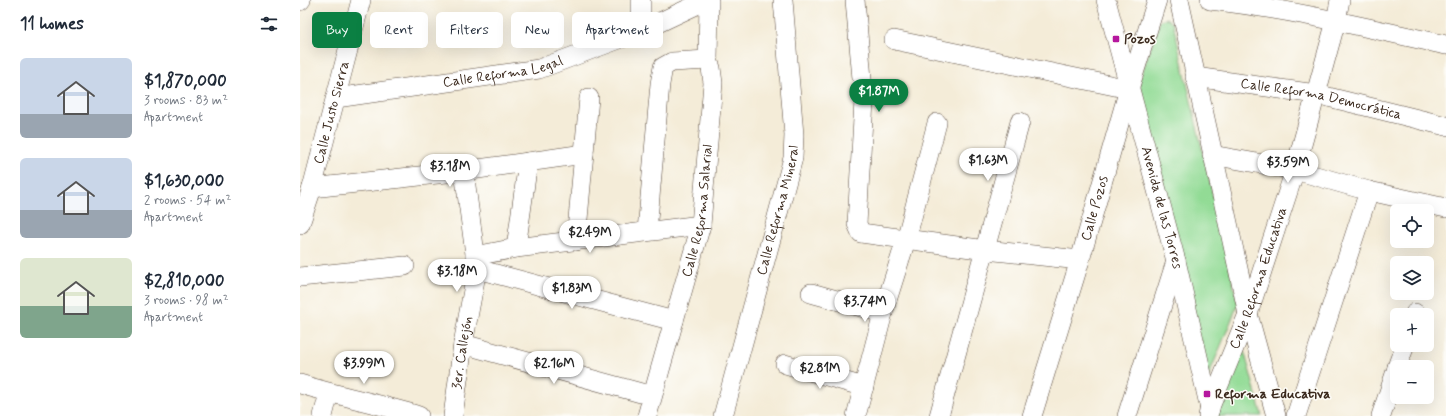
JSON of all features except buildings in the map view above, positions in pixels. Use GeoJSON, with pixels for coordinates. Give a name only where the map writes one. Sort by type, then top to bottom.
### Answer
{"type":"FeatureCollection","features":[{"type":"Feature","properties":{"kind":"street","name":"Calle Justo Sierra"},"geometry":{"type":"LineString","coordinates":[[300,224],[312,188],[361,0]]}},
{"type":"Feature","properties":{"kind":"street"},"geometry":{"type":"LineString","coordinates":[[641,0],[641,12]]}},
{"type":"Feature","properties":{"kind":"street","name":"Calle Reforma Legal"},"geometry":{"type":"LineString","coordinates":[[663,21],[708,0]]}},
{"type":"Feature","properties":{"kind":"street","name":"Calle Reforma Salarial"},"geometry":{"type":"LineString","coordinates":[[647,416],[701,225],[713,83],[711,68],[708,60],[708,0]]}},
{"type":"Feature","properties":{"kind":"street","name":"Calle Reforma Mineral"},"geometry":{"type":"LineString","coordinates":[[723,416],[793,158],[794,135],[784,0]]}},
{"type":"Feature","properties":{"kind":"street"},"geometry":{"type":"LineString","coordinates":[[855,0],[864,101],[857,224],[861,233],[986,250],[1080,260]]}},
{"type":"Feature","properties":{"kind":"street","name":"Avenida de las Torres"},"geometry":{"type":"LineString","coordinates":[[1106,0],[1176,261],[1210,413]]}},
{"type":"Feature","properties":{"kind":"street"},"geometry":{"type":"LineString","coordinates":[[1150,0],[1158,0]]}},
{"type":"Feature","properties":{"kind":"street","name":"Calle Pozos"},"geometry":{"type":"LineString","coordinates":[[1032,416],[1080,260],[1129,89],[1158,0]]}},
{"type":"Feature","properties":{"kind":"street"},"geometry":{"type":"LineString","coordinates":[[1179,0],[1248,314],[1276,416]]}},
{"type":"Feature","properties":{"kind":"street"},"geometry":{"type":"LineString","coordinates":[[1210,0],[1243,2],[1446,45]]}},
{"type":"Feature","properties":{"kind":"street","name":"Calle Reforma Educativa"},"geometry":{"type":"LineString","coordinates":[[1210,413],[1248,314],[1295,170],[1336,21],[1340,0]]}},
{"type":"Feature","properties":{"kind":"street"},"geometry":{"type":"LineString","coordinates":[[894,40],[1129,89]]}},
{"type":"Feature","properties":{"kind":"street","name":"Calle Reforma Legal"},"geometry":{"type":"LineString","coordinates":[[336,98],[539,69],[595,48]]}},
{"type":"Feature","properties":{"kind":"street"},"geometry":{"type":"LineString","coordinates":[[647,231],[660,84],[664,67],[672,62],[708,60]]}},
{"type":"Feature","properties":{"kind":"street","name":"Calle Reforma Democrática"},"geometry":{"type":"LineString","coordinates":[[1195,77],[1316,94],[1446,126]]}},
{"type":"Feature","properties":{"kind":"street"},"geometry":{"type":"LineString","coordinates":[[576,241],[589,98]]}},
{"type":"Feature","properties":{"kind":"street"},"geometry":{"type":"LineString","coordinates":[[939,416],[986,250],[1020,122]]}},
{"type":"Feature","properties":{"kind":"street"},"geometry":{"type":"LineString","coordinates":[[856,416],[883,313],[906,240],[937,123]]}},
{"type":"Feature","properties":{"kind":"street"},"geometry":{"type":"LineString","coordinates":[[312,188],[464,171],[584,154]]}},
{"type":"Feature","properties":{"kind":"street"},"geometry":{"type":"LineString","coordinates":[[1212,155],[1295,170],[1370,191],[1446,208]]}},
{"type":"Feature","properties":{"kind":"street"},"geometry":{"type":"LineString","coordinates":[[516,248],[528,162]]}},
{"type":"Feature","properties":{"kind":"street","name":"3er. Callejón"},"geometry":{"type":"LineString","coordinates":[[453,416],[476,262],[464,171]]}},
{"type":"Feature","properties":{"kind":"street"},"geometry":{"type":"LineString","coordinates":[[1296,416],[1370,191]]}},
{"type":"Feature","properties":{"kind":"street"},"geometry":{"type":"LineString","coordinates":[[476,262],[516,248],[701,225]]}},
{"type":"Feature","properties":{"kind":"street"},"geometry":{"type":"LineString","coordinates":[[1127,416],[1176,261]]}},
{"type":"Feature","properties":{"kind":"street"},"geometry":{"type":"LineString","coordinates":[[476,262],[674,321]]}},
{"type":"Feature","properties":{"kind":"street"},"geometry":{"type":"LineString","coordinates":[[300,277],[405,266]]}},
{"type":"Feature","properties":{"kind":"street"},"geometry":{"type":"LineString","coordinates":[[810,293],[883,313]]}},
{"type":"Feature","properties":{"kind":"street"},"geometry":{"type":"LineString","coordinates":[[463,344],[652,396]]}},
{"type":"Feature","properties":{"kind":"street"},"geometry":{"type":"LineString","coordinates":[[785,364],[864,387]]}},
{"type":"Feature","properties":{"kind":"street"},"geometry":{"type":"LineString","coordinates":[[300,384],[390,412],[419,416]]}},
{"type":"Feature","properties":{"kind":"street"},"geometry":{"type":"LineString","coordinates":[[1381,416],[1390,389]]}},
{"type":"Feature","properties":{"kind":"street"},"geometry":{"type":"LineString","coordinates":[[323,416],[329,393]]}},
{"type":"Feature","properties":{"kind":"green space"},"geometry":{"type":"Polygon","coordinates":[[[1167,18],[1173,23],[1238,304],[1206,382],[1139,81],[1160,21],[1167,18]]]}},
{"type":"Feature","properties":{"kind":"green space"},"geometry":{"type":"Polygon","coordinates":[[[1242,343],[1262,416],[1217,416],[1216,410],[1242,343]]]}},
{"type":"Feature","properties":{"kind":"place","name":"Pozos"},"geometry":{"type":"Point","coordinates":[1116,39]}},
{"type":"Feature","properties":{"kind":"place","name":"Reforma Educativa"},"geometry":{"type":"Point","coordinates":[1207,394]}}]}
